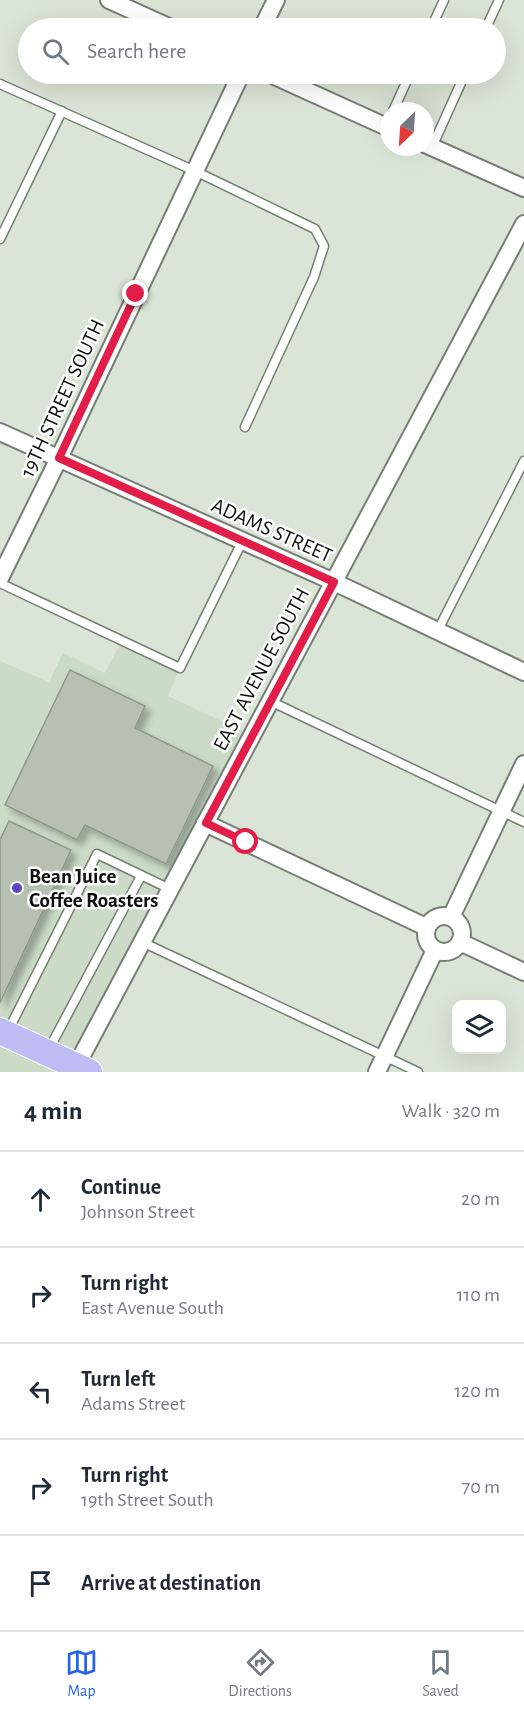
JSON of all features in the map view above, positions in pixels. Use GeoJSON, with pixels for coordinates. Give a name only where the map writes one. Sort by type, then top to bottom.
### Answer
{"type":"FeatureCollection","features":[{"type":"Feature","properties":{"kind":"main road"},"geometry":{"type":"LineString","coordinates":[[3,1032],[79,1070]]}},
{"type":"Feature","properties":{"kind":"street"},"geometry":{"type":"LineString","coordinates":[[267,18],[276,0]]}},
{"type":"Feature","properties":{"kind":"street"},"geometry":{"type":"LineString","coordinates":[[115,1],[150,18]]}},
{"type":"Feature","properties":{"kind":"street","name":"19TH STREET SOUTH"},"geometry":{"type":"LineString","coordinates":[[0,580],[236,84]]}},
{"type":"Feature","properties":{"kind":"street"},"geometry":{"type":"LineString","coordinates":[[295,84],[380,117]]}},
{"type":"Feature","properties":{"kind":"street"},"geometry":{"type":"LineString","coordinates":[[434,149],[524,188]]}},
{"type":"Feature","properties":{"kind":"street","name":"EAST AVENUE SOUTH"},"geometry":{"type":"LineString","coordinates":[[79,1070],[141,942],[524,224]]}},
{"type":"Feature","properties":{"kind":"street","name":"ADAMS STREET"},"geometry":{"type":"LineString","coordinates":[[0,432],[334,582],[524,672]]}},
{"type":"Feature","properties":{"kind":"street"},"geometry":{"type":"LineString","coordinates":[[451,917],[524,764]]}},
{"type":"Feature","properties":{"kind":"street"},"geometry":{"type":"LineString","coordinates":[[206,823],[426,927]]}},
{"type":"Feature","properties":{"kind":"street"},"geometry":{"type":"LineString","coordinates":[[439,916],[451,917],[462,931],[460,942],[457,947],[446,952],[435,950],[428,943],[426,927],[439,916]]}},
{"type":"Feature","properties":{"kind":"street"},"geometry":{"type":"LineString","coordinates":[[460,942],[524,972]]}},
{"type":"Feature","properties":{"kind":"street"},"geometry":{"type":"LineString","coordinates":[[376,1072],[435,950]]}},
{"type":"Feature","properties":{"kind":"lane"},"geometry":{"type":"LineString","coordinates":[[436,18],[444,0]]}},
{"type":"Feature","properties":{"kind":"lane"},"geometry":{"type":"LineString","coordinates":[[491,18],[499,0]]}},
{"type":"Feature","properties":{"kind":"lane"},"geometry":{"type":"LineString","coordinates":[[0,84],[195,171],[315,229],[324,246],[314,277],[246,427]]}},
{"type":"Feature","properties":{"kind":"lane"},"geometry":{"type":"LineString","coordinates":[[397,102],[406,84]]}},
{"type":"Feature","properties":{"kind":"lane"},"geometry":{"type":"LineString","coordinates":[[434,134],[460,84]]}},
{"type":"Feature","properties":{"kind":"lane"},"geometry":{"type":"LineString","coordinates":[[0,239],[62,111]]}},
{"type":"Feature","properties":{"kind":"lane"},"geometry":{"type":"LineString","coordinates":[[437,632],[524,461]]}},
{"type":"Feature","properties":{"kind":"lane"},"geometry":{"type":"LineString","coordinates":[[0,580],[180,668],[242,542]]}},
{"type":"Feature","properties":{"kind":"lane"},"geometry":{"type":"LineString","coordinates":[[270,701],[524,822]]}},
{"type":"Feature","properties":{"kind":"lane"},"geometry":{"type":"LineString","coordinates":[[3,1032],[97,854],[170,890]]}},
{"type":"Feature","properties":{"kind":"lane"},"geometry":{"type":"LineString","coordinates":[[47,1052],[141,876]]}},
{"type":"Feature","properties":{"kind":"lane"},"geometry":{"type":"LineString","coordinates":[[141,942],[417,1072]]}},
{"type":"Feature","properties":{"kind":"shaded area"},"geometry":{"type":"Polygon","coordinates":[[[122,640],[180,668],[168,696],[251,735],[73,1072],[0,1072],[0,661],[49,682],[63,653],[105,673],[122,640]]]}},
{"type":"Feature","properties":{"kind":"building"},"geometry":{"type":"Polygon","coordinates":[[[70,670],[145,706],[135,728],[213,766],[166,864],[85,825],[77,840],[5,805],[70,670]]]}},
{"type":"Feature","properties":{"kind":"building"},"geometry":{"type":"Polygon","coordinates":[[[9,821],[71,850],[0,1003],[0,840],[9,821]]]}},
{"type":"Feature","properties":{"kind":"place","name":"Bean Juice Coffee Roasters"},"geometry":{"type":"Point","coordinates":[17,888]}},
{"type":"Feature","properties":{"kind":"route"},"geometry":{"type":"LineString","coordinates":[[136,294],[59,458],[334,582],[206,823],[246,842]]}}]}
